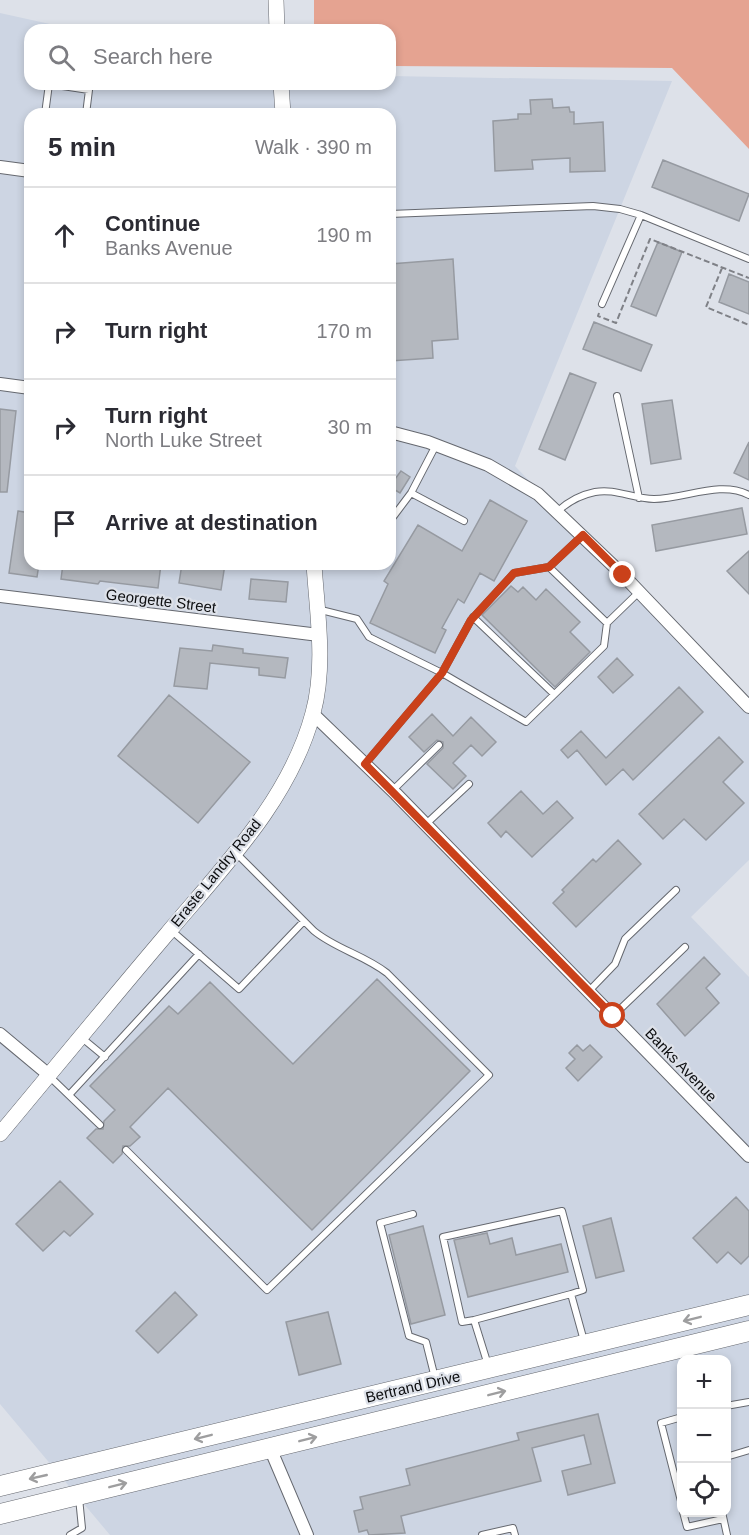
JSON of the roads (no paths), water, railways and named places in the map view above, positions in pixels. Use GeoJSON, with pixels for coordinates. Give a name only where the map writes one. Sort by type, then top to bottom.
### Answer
{"type":"FeatureCollection","features":[{"type":"Feature","properties":{"kind":"main road","name":"Bertrand Drive"},"geometry":{"type":"LineString","coordinates":[[0,1514],[77,1481],[436,1381],[749,1305]]}},
{"type":"Feature","properties":{"kind":"main road","name":"Bertrand Drive"},"geometry":{"type":"LineString","coordinates":[[0,1486],[77,1481],[270,1448],[684,1350],[749,1331]]}},
{"type":"Feature","properties":{"kind":"street"},"geometry":{"type":"LineString","coordinates":[[276,0],[277,24]]}},
{"type":"Feature","properties":{"kind":"street"},"geometry":{"type":"LineString","coordinates":[[281,90],[282,108]]}},
{"type":"Feature","properties":{"kind":"street"},"geometry":{"type":"LineString","coordinates":[[0,167],[24,170]]}},
{"type":"Feature","properties":{"kind":"street"},"geometry":{"type":"LineString","coordinates":[[0,384],[24,386]]}},
{"type":"Feature","properties":{"kind":"street"},"geometry":{"type":"LineString","coordinates":[[396,434],[435,445],[488,465],[538,494],[583,535],[749,707]]}},
{"type":"Feature","properties":{"kind":"street","name":"Eraste Landry Road"},"geometry":{"type":"LineString","coordinates":[[0,1134],[235,852],[279,793],[308,732],[318,686],[319,635],[314,570]]}},
{"type":"Feature","properties":{"kind":"street","name":"Georgette Street"},"geometry":{"type":"LineString","coordinates":[[0,596],[319,635]]}},
{"type":"Feature","properties":{"kind":"street","name":"Banks Avenue"},"geometry":{"type":"LineString","coordinates":[[313,714],[393,790],[749,1156]]}},
{"type":"Feature","properties":{"kind":"street"},"geometry":{"type":"LineString","coordinates":[[0,1034],[49,1075]]}},
{"type":"Feature","properties":{"kind":"street"},"geometry":{"type":"LineString","coordinates":[[270,1448],[307,1535]]}},
{"type":"Feature","properties":{"kind":"lane"},"geometry":{"type":"LineString","coordinates":[[46,108],[48,90]]}},
{"type":"Feature","properties":{"kind":"lane"},"geometry":{"type":"LineString","coordinates":[[87,108],[89,90]]}},
{"type":"Feature","properties":{"kind":"lane"},"geometry":{"type":"LineString","coordinates":[[396,214],[593,206],[621,209],[749,259]]}},
{"type":"Feature","properties":{"kind":"lane"},"geometry":{"type":"LineString","coordinates":[[602,304],[641,215]]}},
{"type":"Feature","properties":{"kind":"lane"},"geometry":{"type":"LineString","coordinates":[[617,396],[639,498]]}},
{"type":"Feature","properties":{"kind":"lane"},"geometry":{"type":"LineString","coordinates":[[396,512],[411,493],[435,445]]}},
{"type":"Feature","properties":{"kind":"lane"},"geometry":{"type":"LineString","coordinates":[[558,511],[578,497],[597,491],[658,499],[724,489],[749,495]]}},
{"type":"Feature","properties":{"kind":"lane"},"geometry":{"type":"LineString","coordinates":[[411,493],[464,521]]}},
{"type":"Feature","properties":{"kind":"lane"},"geometry":{"type":"LineString","coordinates":[[365,764],[442,673],[473,617],[514,573],[549,567],[583,535]]}},
{"type":"Feature","properties":{"kind":"lane"},"geometry":{"type":"LineString","coordinates":[[549,567],[607,623]]}},
{"type":"Feature","properties":{"kind":"lane"},"geometry":{"type":"LineString","coordinates":[[317,609],[357,619],[369,637],[442,673],[526,722],[604,646],[607,623],[639,592]]}},
{"type":"Feature","properties":{"kind":"lane"},"geometry":{"type":"LineString","coordinates":[[473,617],[554,694]]}},
{"type":"Feature","properties":{"kind":"lane"},"geometry":{"type":"LineString","coordinates":[[393,790],[439,745]]}},
{"type":"Feature","properties":{"kind":"lane"},"geometry":{"type":"LineString","coordinates":[[426,824],[469,784]]}},
{"type":"Feature","properties":{"kind":"lane"},"geometry":{"type":"LineString","coordinates":[[126,1150],[267,1290],[489,1075],[370,959],[325,940],[235,852]]}},
{"type":"Feature","properties":{"kind":"lane"},"geometry":{"type":"LineString","coordinates":[[589,991],[615,964],[625,939],[676,890]]}},
{"type":"Feature","properties":{"kind":"lane"},"geometry":{"type":"LineString","coordinates":[[170,929],[239,989],[304,921]]}},
{"type":"Feature","properties":{"kind":"lane"},"geometry":{"type":"LineString","coordinates":[[613,1016],[685,947]]}},
{"type":"Feature","properties":{"kind":"lane"},"geometry":{"type":"LineString","coordinates":[[69,1095],[199,954]]}},
{"type":"Feature","properties":{"kind":"lane"},"geometry":{"type":"LineString","coordinates":[[81,1037],[105,1056]]}},
{"type":"Feature","properties":{"kind":"lane"},"geometry":{"type":"LineString","coordinates":[[49,1075],[100,1125]]}},
{"type":"Feature","properties":{"kind":"lane"},"geometry":{"type":"LineString","coordinates":[[562,1211],[583,1290],[571,1294],[462,1322],[443,1237],[562,1211]]}},
{"type":"Feature","properties":{"kind":"lane"},"geometry":{"type":"LineString","coordinates":[[413,1214],[380,1223],[409,1336],[426,1342],[436,1381]]}},
{"type":"Feature","properties":{"kind":"lane"},"geometry":{"type":"LineString","coordinates":[[571,1294],[585,1345]]}},
{"type":"Feature","properties":{"kind":"lane"},"geometry":{"type":"LineString","coordinates":[[474,1320],[489,1368]]}},
{"type":"Feature","properties":{"kind":"lane"},"geometry":{"type":"LineString","coordinates":[[731,1406],[749,1402]]}},
{"type":"Feature","properties":{"kind":"lane"},"geometry":{"type":"LineString","coordinates":[[677,1418],[662,1423],[677,1488]]}},
{"type":"Feature","properties":{"kind":"lane"},"geometry":{"type":"LineString","coordinates":[[731,1455],[749,1450]]}},
{"type":"Feature","properties":{"kind":"lane"},"geometry":{"type":"LineString","coordinates":[[70,1535],[82,1528],[77,1481]]}},
{"type":"Feature","properties":{"kind":"lane"},"geometry":{"type":"LineString","coordinates":[[684,1517],[687,1527],[719,1517]]}},
{"type":"Feature","properties":{"kind":"lane"},"geometry":{"type":"LineString","coordinates":[[722,1517],[727,1535]]}},
{"type":"Feature","properties":{"kind":"lane"},"geometry":{"type":"LineString","coordinates":[[482,1535],[513,1528],[515,1535]]}}]}
